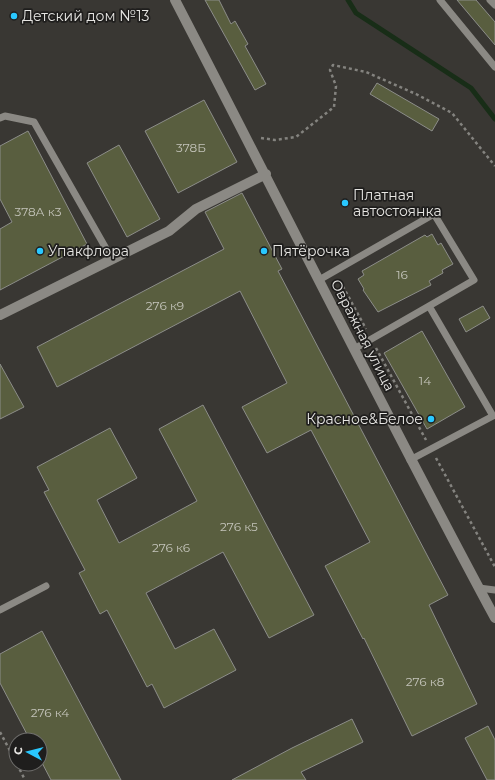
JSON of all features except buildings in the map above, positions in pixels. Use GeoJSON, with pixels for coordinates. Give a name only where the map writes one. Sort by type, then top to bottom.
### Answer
{"type":"FeatureCollection","features":[{"type":"Feature","properties":{"kind":"street","name":"Овражная улица"},"geometry":{"type":"LineString","coordinates":[[175,0],[266,174],[410,460],[495,618]]}},
{"type":"Feature","properties":{"kind":"street"},"geometry":{"type":"LineString","coordinates":[[0,315],[169,231],[196,209],[266,174]]}},
{"type":"Feature","properties":{"kind":"lane"},"geometry":{"type":"LineString","coordinates":[[440,0],[495,67]]}},
{"type":"Feature","properties":{"kind":"lane"},"geometry":{"type":"LineString","coordinates":[[490,0],[495,5]]}},
{"type":"Feature","properties":{"kind":"lane"},"geometry":{"type":"LineString","coordinates":[[0,118],[5,116],[34,122],[112,259]]}},
{"type":"Feature","properties":{"kind":"lane"},"geometry":{"type":"LineString","coordinates":[[319,280],[434,214],[474,280],[354,349]]}},
{"type":"Feature","properties":{"kind":"lane"},"geometry":{"type":"LineString","coordinates":[[410,460],[494,416],[429,306]]}},
{"type":"Feature","properties":{"kind":"lane"},"geometry":{"type":"LineString","coordinates":[[0,610],[46,586]]}},
{"type":"Feature","properties":{"kind":"lane"},"geometry":{"type":"LineString","coordinates":[[479,588],[495,590]]}},
{"type":"Feature","properties":{"kind":"path"},"geometry":{"type":"LineString","coordinates":[[245,135],[274,140],[296,137],[317,121],[334,107],[336,86],[330,70],[333,65],[366,72],[416,94],[452,113],[495,166]]}},
{"type":"Feature","properties":{"kind":"path"},"geometry":{"type":"LineString","coordinates":[[335,270],[495,567]]}},
{"type":"Feature","properties":{"kind":"path"},"geometry":{"type":"LineString","coordinates":[[0,732],[8,748]]}},
{"type":"Feature","properties":{"kind":"waterway"},"geometry":{"type":"LineString","coordinates":[[348,0],[356,13],[471,88],[495,119]]}},
{"type":"Feature","properties":{"kind":"place","name":"Детский дом №13"},"geometry":{"type":"Point","coordinates":[14,16]}},
{"type":"Feature","properties":{"kind":"place","name":"Платная автостоянка"},"geometry":{"type":"Point","coordinates":[345,203]}},
{"type":"Feature","properties":{"kind":"place","name":"Упакфлора"},"geometry":{"type":"Point","coordinates":[40,251]}},
{"type":"Feature","properties":{"kind":"place","name":"Пятёрочка"},"geometry":{"type":"Point","coordinates":[264,251]}},
{"type":"Feature","properties":{"kind":"place","name":"Красное&Белое"},"geometry":{"type":"Point","coordinates":[431,419]}}]}
